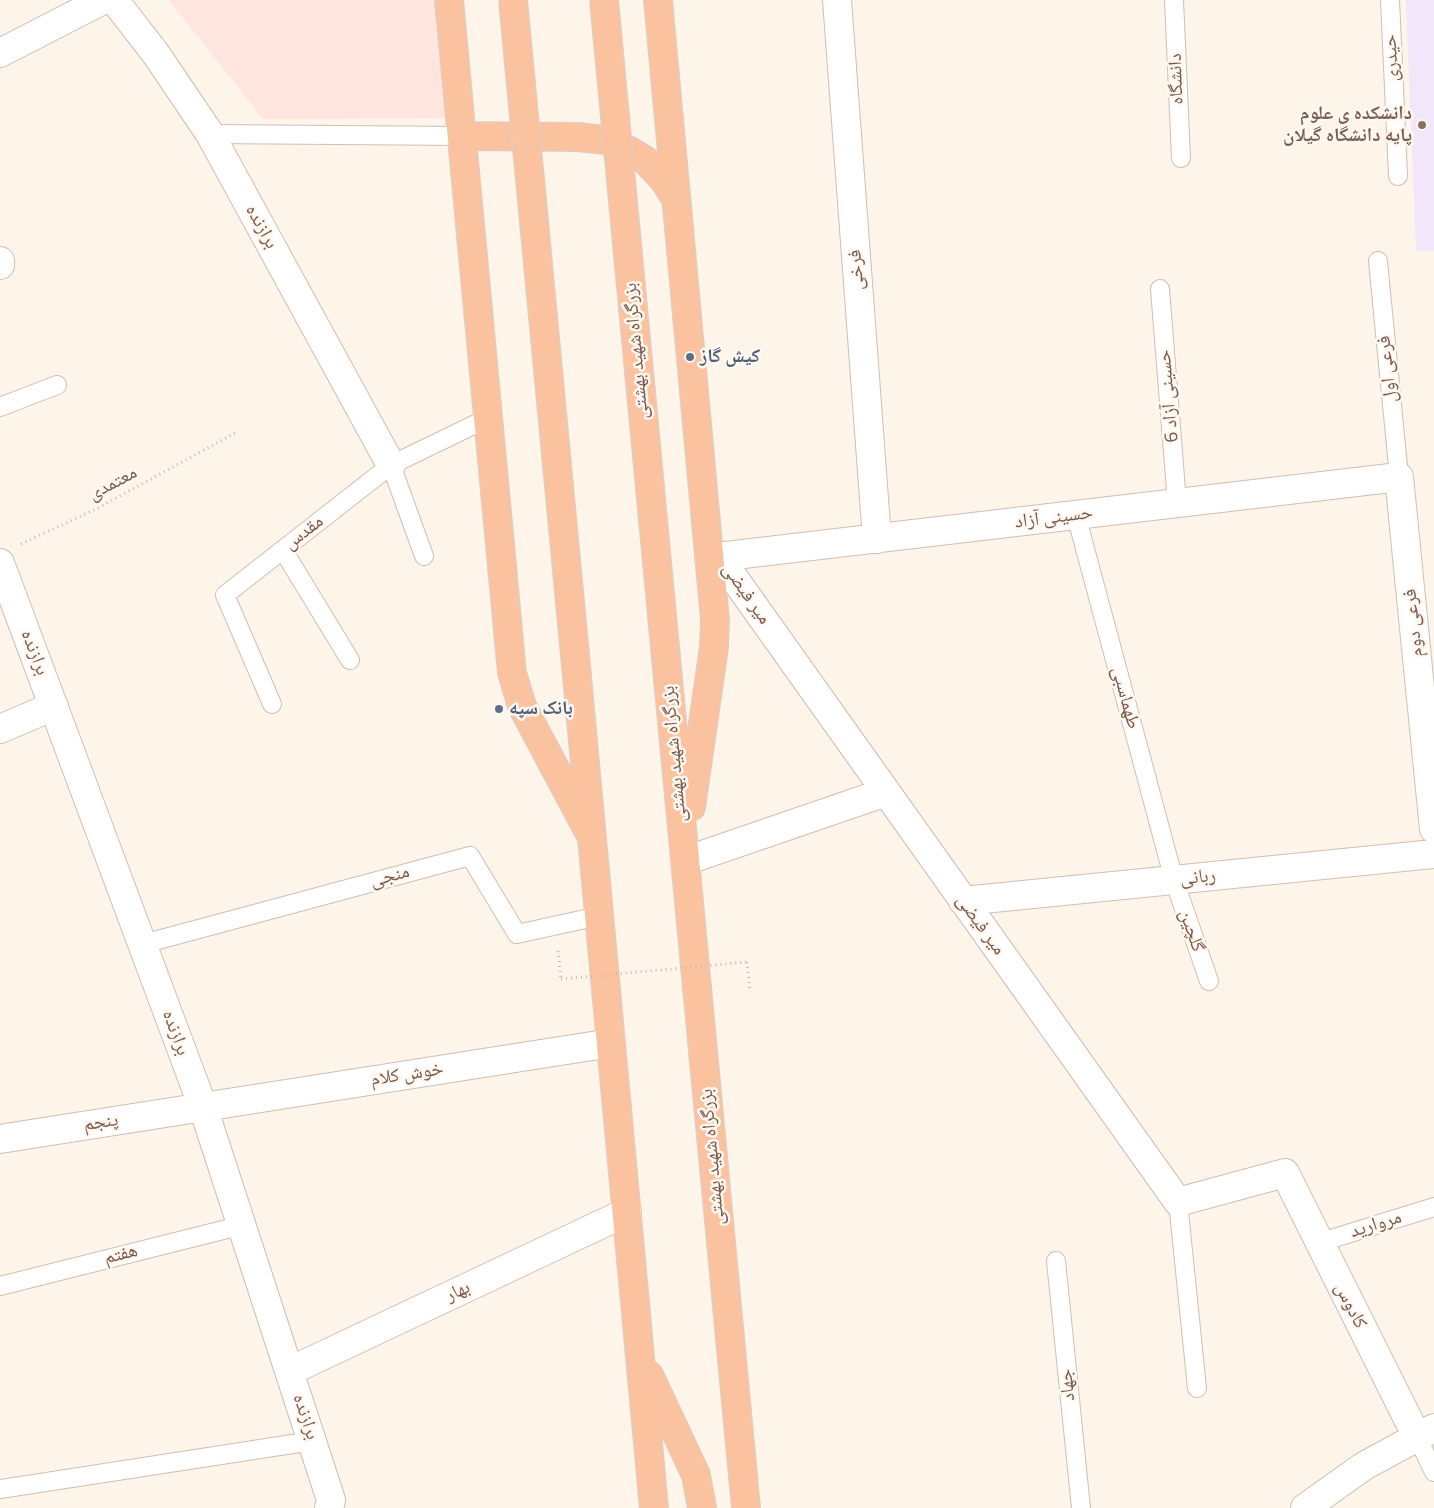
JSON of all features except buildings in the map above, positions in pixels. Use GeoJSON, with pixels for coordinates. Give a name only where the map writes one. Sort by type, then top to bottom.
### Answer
{"type":"FeatureCollection","features":[{"type":"Feature","properties":{"kind":"highway"},"geometry":{"type":"LineString","coordinates":[[449,0],[512,674],[522,706],[591,836]]}},
{"type":"Feature","properties":{"kind":"highway"},"geometry":{"type":"LineString","coordinates":[[513,0],[654,1508]]}},
{"type":"Feature","properties":{"kind":"highway","name":"بزرگراه شهید بهشتی"},"geometry":{"type":"LineString","coordinates":[[604,0],[746,1508]]}},
{"type":"Feature","properties":{"kind":"highway"},"geometry":{"type":"LineString","coordinates":[[658,0],[676,199],[714,557],[715,639],[685,856]]}},
{"type":"Feature","properties":{"kind":"highway"},"geometry":{"type":"LineString","coordinates":[[462,136],[578,136],[605,140],[645,160],[664,180],[676,199]]}},
{"type":"Feature","properties":{"kind":"highway"},"geometry":{"type":"LineString","coordinates":[[640,1358],[696,1475],[702,1508]]}},
{"type":"Feature","properties":{"kind":"street"},"geometry":{"type":"LineString","coordinates":[[0,53],[103,0]]}},
{"type":"Feature","properties":{"kind":"street","name":"برازنده"},"geometry":{"type":"LineString","coordinates":[[114,0],[156,54],[210,134],[391,465]]}},
{"type":"Feature","properties":{"kind":"street","name":"فرخی"},"geometry":{"type":"LineString","coordinates":[[837,0],[877,539]]}},
{"type":"Feature","properties":{"kind":"street","name":"حسینی آزاد"},"geometry":{"type":"LineString","coordinates":[[714,557],[1399,477]]}},
{"type":"Feature","properties":{"kind":"street","name":"فرعی دوم"},"geometry":{"type":"LineString","coordinates":[[1399,477],[1425,645],[1434,829]]}},
{"type":"Feature","properties":{"kind":"street","name":"برازنده"},"geometry":{"type":"LineString","coordinates":[[9,555],[54,706],[143,944],[243,1225],[331,1500],[329,1508]]}},
{"type":"Feature","properties":{"kind":"street","name":"میر فیضی"},"geometry":{"type":"LineString","coordinates":[[714,557],[886,792],[1178,1202]]}},
{"type":"Feature","properties":{"kind":"street"},"geometry":{"type":"LineString","coordinates":[[0,729],[54,706]]}},
{"type":"Feature","properties":{"kind":"street"},"geometry":{"type":"LineString","coordinates":[[685,856],[886,792]]}},
{"type":"Feature","properties":{"kind":"street","name":"ربانی"},"geometry":{"type":"LineString","coordinates":[[962,901],[1434,854]]}},
{"type":"Feature","properties":{"kind":"street","name":"خوش کلام"},"geometry":{"type":"LineString","coordinates":[[202,1107],[611,1043]]}},
{"type":"Feature","properties":{"kind":"street","name":"پنجم"},"geometry":{"type":"LineString","coordinates":[[0,1138],[202,1107]]}},
{"type":"Feature","properties":{"kind":"street","name":"کادوس"},"geometry":{"type":"LineString","coordinates":[[1178,1202],[1285,1173],[1318,1242],[1425,1432]]}},
{"type":"Feature","properties":{"kind":"street","name":"بهار"},"geometry":{"type":"LineString","coordinates":[[290,1371],[627,1212]]}},
{"type":"Feature","properties":{"kind":"street"},"geometry":{"type":"LineString","coordinates":[[1305,1508],[1364,1466],[1425,1432]]}},
{"type":"Feature","properties":{"kind":"lane","name":"دانشگاه"},"geometry":{"type":"LineString","coordinates":[[1174,0],[1180,158]]}},
{"type":"Feature","properties":{"kind":"lane","name":"حیدری"},"geometry":{"type":"LineString","coordinates":[[1390,0],[1398,176]]}},
{"type":"Feature","properties":{"kind":"lane"},"geometry":{"type":"LineString","coordinates":[[210,134],[462,136]]}},
{"type":"Feature","properties":{"kind":"lane","name":"فرعی اول"},"geometry":{"type":"LineString","coordinates":[[1378,261],[1399,477]]}},
{"type":"Feature","properties":{"kind":"lane","name":"حسینی آزاد 6"},"geometry":{"type":"LineString","coordinates":[[1160,289],[1177,503]]}},
{"type":"Feature","properties":{"kind":"lane"},"geometry":{"type":"LineString","coordinates":[[0,407],[57,385]]}},
{"type":"Feature","properties":{"kind":"lane","name":"مقدس"},"geometry":{"type":"LineString","coordinates":[[272,704],[225,595],[391,465],[488,418]]}},
{"type":"Feature","properties":{"kind":"lane"},"geometry":{"type":"LineString","coordinates":[[391,465],[424,556]]}},
{"type":"Feature","properties":{"kind":"lane","name":"طهماسبی"},"geometry":{"type":"LineString","coordinates":[[1076,515],[1174,880]]}},
{"type":"Feature","properties":{"kind":"lane"},"geometry":{"type":"LineString","coordinates":[[283,550],[350,660]]}},
{"type":"Feature","properties":{"kind":"lane","name":"منجی"},"geometry":{"type":"LineString","coordinates":[[143,944],[470,856],[517,934],[599,916]]}},
{"type":"Feature","properties":{"kind":"lane","name":"گلچین"},"geometry":{"type":"LineString","coordinates":[[1174,880],[1209,981]]}},
{"type":"Feature","properties":{"kind":"lane"},"geometry":{"type":"LineString","coordinates":[[1178,1202],[1197,1388]]}},
{"type":"Feature","properties":{"kind":"lane","name":"مروارید"},"geometry":{"type":"LineString","coordinates":[[1318,1242],[1434,1207]]}},
{"type":"Feature","properties":{"kind":"lane","name":"هفتم"},"geometry":{"type":"LineString","coordinates":[[0,1286],[243,1225]]}},
{"type":"Feature","properties":{"kind":"lane","name":"جهاد"},"geometry":{"type":"LineString","coordinates":[[1056,1261],[1081,1508]]}},
{"type":"Feature","properties":{"kind":"lane"},"geometry":{"type":"LineString","coordinates":[[1425,1432],[1434,1472]]}},
{"type":"Feature","properties":{"kind":"lane"},"geometry":{"type":"LineString","coordinates":[[0,1489],[312,1441]]}},
{"type":"Feature","properties":{"kind":"path","name":"معتمدی"},"geometry":{"type":"LineString","coordinates":[[9,555],[237,432]]}},
{"type":"Feature","properties":{"kind":"path"},"geometry":{"type":"LineString","coordinates":[[561,979],[747,962],[750,991]]}},
{"type":"Feature","properties":{"kind":"shaded area"},"geometry":{"type":"Polygon","coordinates":[[[169,0],[440,0],[450,118],[263,119],[169,0]]]}},
{"type":"Feature","properties":{"kind":"shaded area","name":"دانشکده ی علوم پایه دانشگاه گیلان"},"geometry":{"type":"Polygon","coordinates":[[[1406,0],[1434,0],[1434,251],[1416,251],[1406,0]]]}},
{"type":"Feature","properties":{"kind":"place","name":"دانشکده ی علوم پایه دانشگاه گیلان"},"geometry":{"type":"Point","coordinates":[1422,125]}},
{"type":"Feature","properties":{"kind":"place","name":"كيش گاز"},"geometry":{"type":"Point","coordinates":[690,357]}},
{"type":"Feature","properties":{"kind":"place","name":"بانک سپه"},"geometry":{"type":"Point","coordinates":[499,709]}}]}
